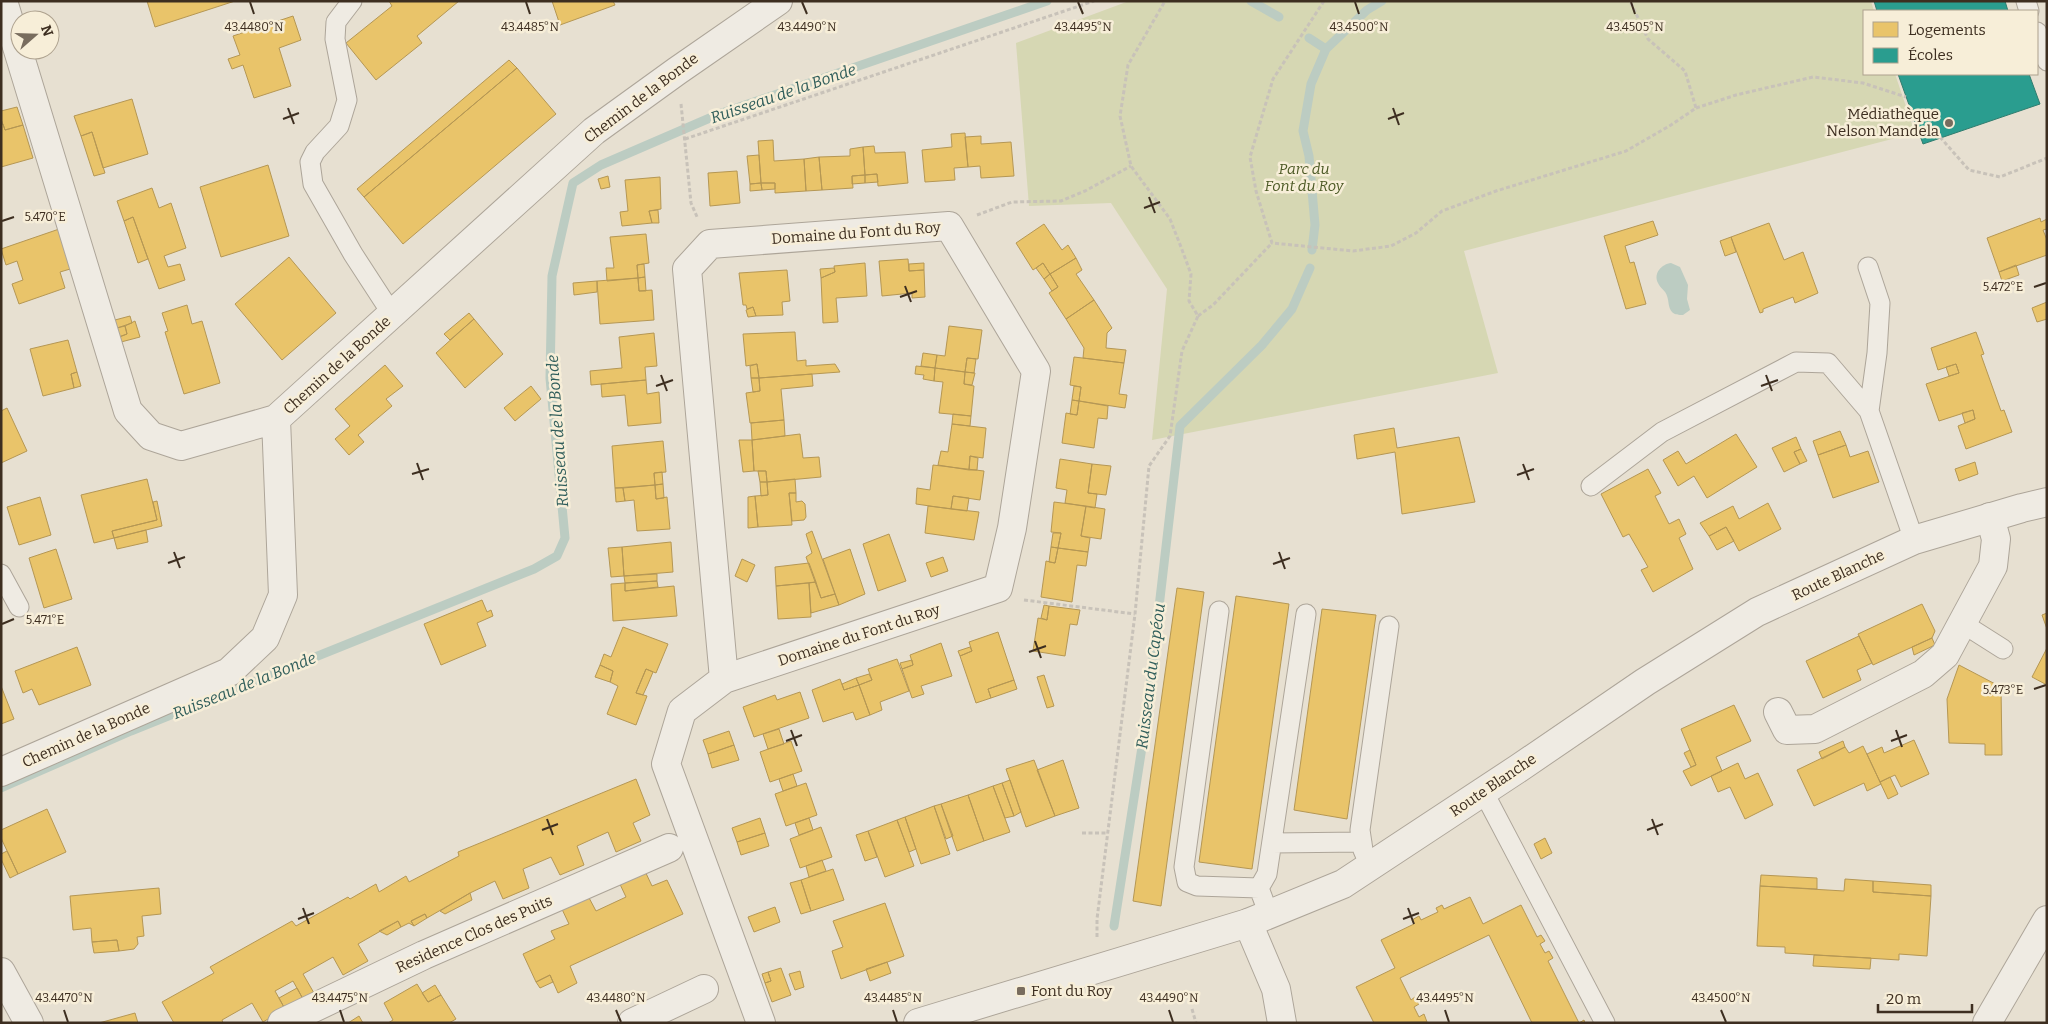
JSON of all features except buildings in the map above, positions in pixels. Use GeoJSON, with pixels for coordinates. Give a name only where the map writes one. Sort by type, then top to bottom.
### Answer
{"type":"FeatureCollection","features":[{"type":"Feature","properties":{"kind":"street"},"geometry":{"type":"LineString","coordinates":[[3,1],[128,411],[151,436],[181,446],[276,419]]}},
{"type":"Feature","properties":{"kind":"street","name":"Chemin de la Bonde"},"geometry":{"type":"LineString","coordinates":[[1,772],[229,672],[265,638],[283,595],[276,419],[594,131],[778,1]]}},
{"type":"Feature","properties":{"kind":"street","name":"Domaine du Font du Roy"},"geometry":{"type":"LineString","coordinates":[[710,244],[949,226],[1036,371],[1012,528],[998,588],[724,680],[682,711],[666,764],[761,1023]]}},
{"type":"Feature","properties":{"kind":"street"},"geometry":{"type":"LineString","coordinates":[[710,244],[687,269],[724,680]]}},
{"type":"Feature","properties":{"kind":"street","name":"Route Blanche"},"geometry":{"type":"LineString","coordinates":[[918,1023],[1259,919],[1343,884],[1366,854],[1483,792],[1645,682],[1757,612],[1914,540],[2047,502]]}},
{"type":"Feature","properties":{"kind":"street"},"geometry":{"type":"LineString","coordinates":[[1778,712],[1787,730],[1815,729],[1923,674],[1945,655],[1993,566],[1996,539],[1990,517]]}},
{"type":"Feature","properties":{"kind":"street","name":"Residence Clos des Puits"},"geometry":{"type":"LineString","coordinates":[[282,1023],[424,955],[669,848]]}},
{"type":"Feature","properties":{"kind":"street"},"geometry":{"type":"LineString","coordinates":[[1259,919],[1282,1023]]}},
{"type":"Feature","properties":{"kind":"street"},"geometry":{"type":"LineString","coordinates":[[1987,1023],[2047,920]]}},
{"type":"Feature","properties":{"kind":"street"},"geometry":{"type":"LineString","coordinates":[[1,972],[29,1023]]}},
{"type":"Feature","properties":{"kind":"street"},"geometry":{"type":"LineString","coordinates":[[632,1023],[704,989]]}},
{"type":"Feature","properties":{"kind":"lane"},"geometry":{"type":"LineString","coordinates":[[352,1],[336,22],[335,39],[346,100],[339,126],[315,152],[310,162],[314,184],[353,254],[392,314]]}},
{"type":"Feature","properties":{"kind":"lane"},"geometry":{"type":"LineString","coordinates":[[2038,35],[2047,61]]}},
{"type":"Feature","properties":{"kind":"lane"},"geometry":{"type":"LineString","coordinates":[[1868,267],[1880,303],[1877,353],[1869,411]]}},
{"type":"Feature","properties":{"kind":"lane"},"geometry":{"type":"LineString","coordinates":[[1591,486],[1662,432],[1796,362],[1828,364],[1869,411],[1914,540]]}},
{"type":"Feature","properties":{"kind":"lane"},"geometry":{"type":"LineString","coordinates":[[1,574],[19,607]]}},
{"type":"Feature","properties":{"kind":"lane"},"geometry":{"type":"LineString","coordinates":[[1218,610],[1184,867],[1187,882],[1197,886],[1259,888]]}},
{"type":"Feature","properties":{"kind":"lane"},"geometry":{"type":"LineString","coordinates":[[1259,919],[1259,888],[1267,874],[1306,614]]}},
{"type":"Feature","properties":{"kind":"lane"},"geometry":{"type":"LineString","coordinates":[[1962,623],[2003,649]]}},
{"type":"Feature","properties":{"kind":"lane"},"geometry":{"type":"LineString","coordinates":[[1272,844],[1366,854],[1360,830],[1389,626]]}},
{"type":"Feature","properties":{"kind":"lane"},"geometry":{"type":"LineString","coordinates":[[1483,792],[1605,1023]]}},
{"type":"Feature","properties":{"kind":"path"},"geometry":{"type":"LineString","coordinates":[[685,140],[1094,1]]}},
{"type":"Feature","properties":{"kind":"path"},"geometry":{"type":"LineString","coordinates":[[1165,1],[1128,65],[1120,116],[1131,166],[1170,219],[1191,274],[1189,301],[1198,316]]}},
{"type":"Feature","properties":{"kind":"path"},"geometry":{"type":"LineString","coordinates":[[1272,243],[1256,191],[1250,157],[1273,79],[1324,1]]}},
{"type":"Feature","properties":{"kind":"path"},"geometry":{"type":"LineString","coordinates":[[1630,1],[1648,39],[1685,71],[1696,108]]}},
{"type":"Feature","properties":{"kind":"path"},"geometry":{"type":"LineString","coordinates":[[1272,243],[1354,251],[1391,246],[1416,233],[1442,211],[1496,191],[1626,150],[1671,125],[1696,108],[1736,95],[1813,77],[1863,82],[1906,97]]}},
{"type":"Feature","properties":{"kind":"path"},"geometry":{"type":"LineString","coordinates":[[682,120],[691,203],[710,244]]}},
{"type":"Feature","properties":{"kind":"path"},"geometry":{"type":"LineString","coordinates":[[1940,137],[1969,170],[2000,177],[2047,158]]}},
{"type":"Feature","properties":{"kind":"path"},"geometry":{"type":"LineString","coordinates":[[949,226],[1012,202],[1061,201],[1085,191],[1131,166]]}},
{"type":"Feature","properties":{"kind":"path"},"geometry":{"type":"LineString","coordinates":[[1098,941],[1097,919],[1106,833],[1135,614],[1149,466],[1170,436],[1182,350],[1198,316],[1213,305],[1272,243]]}},
{"type":"Feature","properties":{"kind":"path"},"geometry":{"type":"LineString","coordinates":[[998,588],[1018,599],[1135,614]]}},
{"type":"Feature","properties":{"kind":"path"},"geometry":{"type":"LineString","coordinates":[[1082,833],[1106,833]]}},
{"type":"Feature","properties":{"kind":"path"},"geometry":{"type":"LineString","coordinates":[[1192,1009],[1196,1023]]}},
{"type":"Feature","properties":{"kind":"green space","name":"Parc du Font du Roy"},"geometry":{"type":"Polygon","coordinates":[[[1129,1],[1871,1],[1874,10],[1863,10],[1863,75],[1895,75],[1915,133],[1464,251],[1498,373],[1152,440],[1167,289],[1111,203],[1029,206],[1016,43],[1129,1]]]}},
{"type":"Feature","properties":{"kind":"shaded area"},"geometry":{"type":"Polygon","coordinates":[[[1671,263],[1680,267],[1688,285],[1687,299],[1690,310],[1683,315],[1673,313],[1666,294],[1657,279],[1659,270],[1664,265],[1671,263]]]}},
{"type":"Feature","properties":{"kind":"waterway","name":"Ruisseau de la Bonde"},"geometry":{"type":"LineString","coordinates":[[1,788],[131,731],[534,569],[557,556],[565,538],[550,378],[552,276],[573,183],[601,165],[719,114],[1047,1]]}},
{"type":"Feature","properties":{"kind":"waterway"},"geometry":{"type":"LineString","coordinates":[[1251,1],[1279,17]]}},
{"type":"Feature","properties":{"kind":"waterway"},"geometry":{"type":"LineString","coordinates":[[1312,250],[1315,225],[1309,156],[1303,131],[1311,84],[1326,49],[1367,10],[1382,1]]}},
{"type":"Feature","properties":{"kind":"waterway"},"geometry":{"type":"LineString","coordinates":[[1309,38],[1326,49]]}},
{"type":"Feature","properties":{"kind":"waterway","name":"Ruisseau du Capéou"},"geometry":{"type":"LineString","coordinates":[[1114,926],[1145,728],[1180,426],[1262,345],[1292,309],[1310,268]]}},
{"type":"Feature","properties":{"kind":"place","name":"Médiathèque Nelson Mandela"},"geometry":{"type":"Point","coordinates":[1949,123]}},
{"type":"Feature","properties":{"kind":"place","name":"Font du Roy"},"geometry":{"type":"Point","coordinates":[1021,991]}}]}
